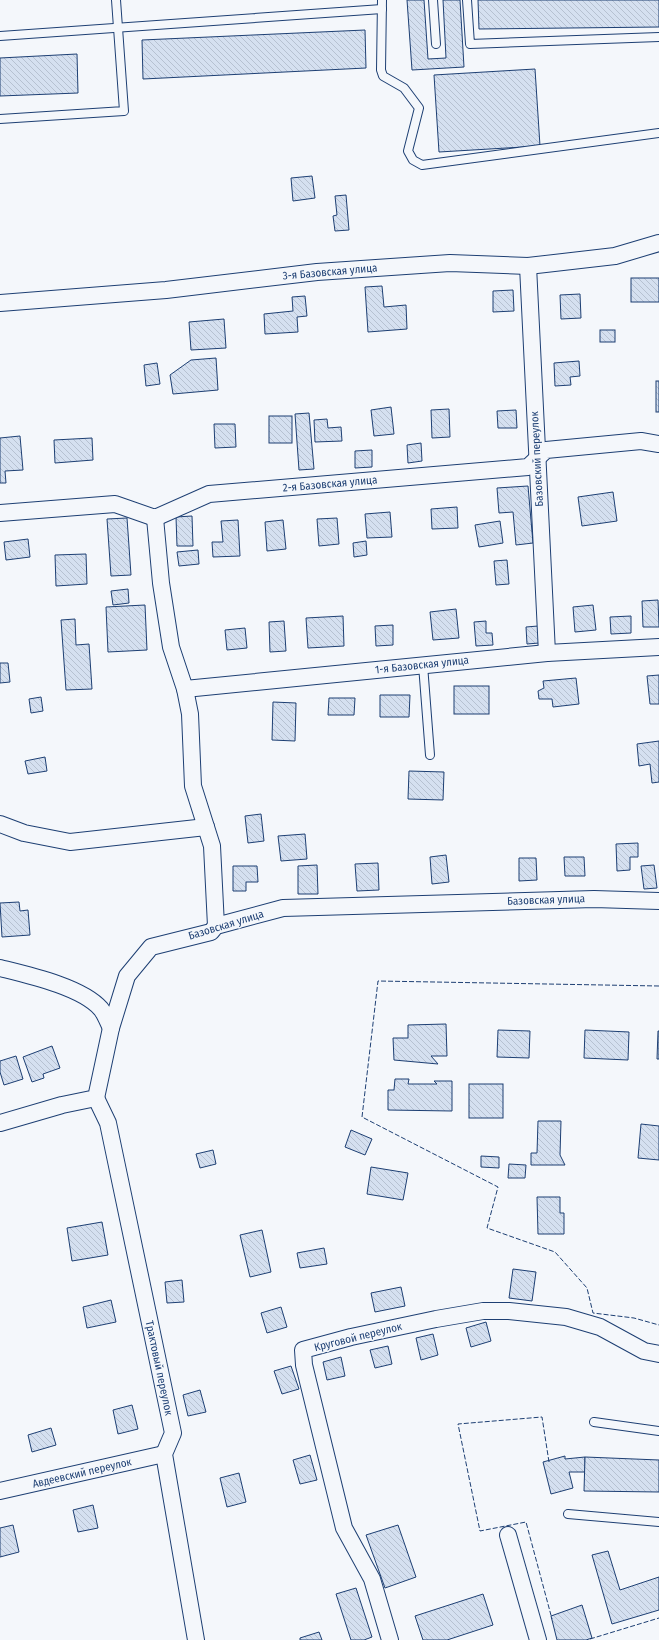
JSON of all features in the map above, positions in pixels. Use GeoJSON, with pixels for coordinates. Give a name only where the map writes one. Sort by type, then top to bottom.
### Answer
{"type":"FeatureCollection","features":[{"type":"Feature","properties":{"kind":"street","name":"3-я Базовская улица"},"geometry":{"type":"LineString","coordinates":[[0,303],[166,290],[325,271],[450,263],[528,266],[616,256],[659,243]]}},
{"type":"Feature","properties":{"kind":"street","name":"Базовский переулок"},"geometry":{"type":"LineString","coordinates":[[528,266],[547,652]]}},
{"type":"Feature","properties":{"kind":"street","name":"2-я Базовская улица"},"geometry":{"type":"LineString","coordinates":[[155,518],[209,494],[528,467],[546,450],[641,441],[659,444]]}},
{"type":"Feature","properties":{"kind":"street"},"geometry":{"type":"LineString","coordinates":[[0,513],[115,504],[155,518],[161,583],[171,647],[185,689],[190,714],[193,786],[212,846],[214,929]]}},
{"type":"Feature","properties":{"kind":"street","name":"1-я Базовская улица"},"geometry":{"type":"LineString","coordinates":[[185,689],[547,652],[659,647]]}},
{"type":"Feature","properties":{"kind":"street"},"geometry":{"type":"LineString","coordinates":[[0,824],[24,833],[70,842],[206,827]]}},
{"type":"Feature","properties":{"kind":"street","name":"Базовская улица"},"geometry":{"type":"LineString","coordinates":[[96,1098],[111,1028],[127,976],[151,947],[283,908],[594,899],[659,901]]}},
{"type":"Feature","properties":{"kind":"street"},"geometry":{"type":"LineString","coordinates":[[0,968],[24,974],[82,994],[101,1009],[111,1028]]}},
{"type":"Feature","properties":{"kind":"street"},"geometry":{"type":"LineString","coordinates":[[0,1123],[62,1105],[96,1098]]}},
{"type":"Feature","properties":{"kind":"street","name":"Трактовый переулок"},"geometry":{"type":"LineString","coordinates":[[96,1098],[108,1123],[173,1433],[164,1454]]}},
{"type":"Feature","properties":{"kind":"street","name":"Круговой переулок"},"geometry":{"type":"LineString","coordinates":[[390,1640],[372,1579],[344,1528],[304,1365],[303,1350],[351,1337],[436,1319],[483,1311],[508,1311],[573,1319],[600,1327],[644,1351],[659,1354]]}},
{"type":"Feature","properties":{"kind":"street"},"geometry":{"type":"LineString","coordinates":[[164,1454],[196,1640]]}},
{"type":"Feature","properties":{"kind":"street","name":"Авдеевский переулок"},"geometry":{"type":"LineString","coordinates":[[0,1491],[164,1454]]}},
{"type":"Feature","properties":{"kind":"street"},"geometry":{"type":"LineString","coordinates":[[508,1535],[538,1640]]}},
{"type":"Feature","properties":{"kind":"lane"},"geometry":{"type":"LineString","coordinates":[[0,119],[124,111],[116,0]]}},
{"type":"Feature","properties":{"kind":"lane"},"geometry":{"type":"LineString","coordinates":[[382,0],[381,70],[383,76],[404,88],[419,108],[408,151],[413,160],[422,165],[659,133]]}},
{"type":"Feature","properties":{"kind":"lane"},"geometry":{"type":"LineString","coordinates":[[433,0],[436,44]]}},
{"type":"Feature","properties":{"kind":"lane"},"geometry":{"type":"LineString","coordinates":[[467,0],[470,44],[659,37]]}},
{"type":"Feature","properties":{"kind":"lane"},"geometry":{"type":"LineString","coordinates":[[0,36],[382,9]]}},
{"type":"Feature","properties":{"kind":"lane"},"geometry":{"type":"LineString","coordinates":[[423,665],[430,755]]}},
{"type":"Feature","properties":{"kind":"lane"},"geometry":{"type":"LineString","coordinates":[[594,1422],[659,1431]]}},
{"type":"Feature","properties":{"kind":"lane"},"geometry":{"type":"LineString","coordinates":[[568,1514],[659,1522]]}},
{"type":"Feature","properties":{"kind":"building"},"geometry":{"type":"Polygon","coordinates":[[[407,0],[424,0],[428,59],[446,58],[443,0],[460,0],[464,67],[412,70],[407,0]]]}},
{"type":"Feature","properties":{"kind":"building"},"geometry":{"type":"Polygon","coordinates":[[[478,0],[659,0],[659,27],[479,29],[478,0]]]}},
{"type":"Feature","properties":{"kind":"building"},"geometry":{"type":"Polygon","coordinates":[[[365,30],[366,68],[143,79],[142,40],[365,30]]]}},
{"type":"Feature","properties":{"kind":"building"},"geometry":{"type":"Polygon","coordinates":[[[77,54],[78,93],[0,96],[0,58],[77,54]]]}},
{"type":"Feature","properties":{"kind":"building"},"geometry":{"type":"Polygon","coordinates":[[[535,69],[540,146],[439,152],[434,75],[535,69]]]}},
{"type":"Feature","properties":{"kind":"building"},"geometry":{"type":"Polygon","coordinates":[[[312,176],[315,198],[293,201],[291,178],[312,176]]]}},
{"type":"Feature","properties":{"kind":"building"},"geometry":{"type":"Polygon","coordinates":[[[346,195],[349,230],[335,231],[333,216],[337,215],[335,196],[346,195]]]}},
{"type":"Feature","properties":{"kind":"building"},"geometry":{"type":"Polygon","coordinates":[[[631,278],[659,278],[659,302],[631,302],[631,278]]]}},
{"type":"Feature","properties":{"kind":"building"},"geometry":{"type":"Polygon","coordinates":[[[382,286],[384,307],[406,305],[407,329],[368,332],[365,287],[382,286]]]}},
{"type":"Feature","properties":{"kind":"building"},"geometry":{"type":"Polygon","coordinates":[[[513,290],[514,311],[493,312],[493,291],[513,290]]]}},
{"type":"Feature","properties":{"kind":"building"},"geometry":{"type":"Polygon","coordinates":[[[580,294],[581,318],[561,319],[560,295],[580,294]]]}},
{"type":"Feature","properties":{"kind":"building"},"geometry":{"type":"Polygon","coordinates":[[[305,296],[307,316],[297,317],[298,332],[265,334],[264,314],[293,311],[292,297],[305,296]]]}},
{"type":"Feature","properties":{"kind":"building"},"geometry":{"type":"Polygon","coordinates":[[[224,319],[226,348],[191,350],[189,322],[224,319]]]}},
{"type":"Feature","properties":{"kind":"building"},"geometry":{"type":"Polygon","coordinates":[[[600,330],[615,330],[615,342],[600,342],[600,330]]]}},
{"type":"Feature","properties":{"kind":"building"},"geometry":{"type":"Polygon","coordinates":[[[216,358],[218,390],[173,394],[170,375],[191,360],[216,358]]]}},
{"type":"Feature","properties":{"kind":"building"},"geometry":{"type":"Polygon","coordinates":[[[579,361],[580,376],[570,377],[571,385],[555,386],[554,363],[579,361]]]}},
{"type":"Feature","properties":{"kind":"building"},"geometry":{"type":"Polygon","coordinates":[[[157,363],[160,384],[146,386],[144,365],[157,363]]]}},
{"type":"Feature","properties":{"kind":"building"},"geometry":{"type":"Polygon","coordinates":[[[656,381],[659,381],[659,412],[656,412],[656,381]]]}},
{"type":"Feature","properties":{"kind":"building"},"geometry":{"type":"Polygon","coordinates":[[[391,407],[394,434],[374,436],[371,410],[391,407]]]}},
{"type":"Feature","properties":{"kind":"building"},"geometry":{"type":"Polygon","coordinates":[[[449,409],[450,437],[432,438],[431,410],[449,409]]]}},
{"type":"Feature","properties":{"kind":"building"},"geometry":{"type":"Polygon","coordinates":[[[516,410],[517,428],[498,428],[497,411],[516,410]]]}},
{"type":"Feature","properties":{"kind":"building"},"geometry":{"type":"Polygon","coordinates":[[[309,413],[314,469],[299,470],[295,414],[309,413]]]}},
{"type":"Feature","properties":{"kind":"building"},"geometry":{"type":"Polygon","coordinates":[[[269,416],[292,416],[292,443],[269,443],[269,416]]]}},
{"type":"Feature","properties":{"kind":"building"},"geometry":{"type":"Polygon","coordinates":[[[327,419],[328,428],[341,427],[342,441],[315,442],[314,420],[327,419]]]}},
{"type":"Feature","properties":{"kind":"building"},"geometry":{"type":"Polygon","coordinates":[[[214,424],[235,424],[236,447],[215,448],[214,424]]]}},
{"type":"Feature","properties":{"kind":"building"},"geometry":{"type":"Polygon","coordinates":[[[20,436],[23,470],[5,471],[6,483],[0,483],[0,438],[20,436]]]}},
{"type":"Feature","properties":{"kind":"building"},"geometry":{"type":"Polygon","coordinates":[[[92,438],[93,460],[55,463],[54,440],[92,438]]]}},
{"type":"Feature","properties":{"kind":"building"},"geometry":{"type":"Polygon","coordinates":[[[421,443],[422,461],[408,463],[407,445],[421,443]]]}},
{"type":"Feature","properties":{"kind":"building"},"geometry":{"type":"Polygon","coordinates":[[[372,450],[372,467],[355,468],[355,451],[372,450]]]}},
{"type":"Feature","properties":{"kind":"building"},"geometry":{"type":"Polygon","coordinates":[[[528,486],[533,543],[516,545],[513,512],[499,513],[497,488],[528,486]]]}},
{"type":"Feature","properties":{"kind":"building"},"geometry":{"type":"Polygon","coordinates":[[[613,492],[617,521],[582,526],[578,497],[613,492]]]}},
{"type":"Feature","properties":{"kind":"building"},"geometry":{"type":"Polygon","coordinates":[[[457,507],[458,528],[432,529],[431,509],[457,507]]]}},
{"type":"Feature","properties":{"kind":"building"},"geometry":{"type":"Polygon","coordinates":[[[390,512],[392,537],[367,538],[365,514],[390,512]]]}},
{"type":"Feature","properties":{"kind":"building"},"geometry":{"type":"Polygon","coordinates":[[[192,516],[193,546],[177,546],[176,517],[192,516]]]}},
{"type":"Feature","properties":{"kind":"building"},"geometry":{"type":"Polygon","coordinates":[[[127,518],[131,575],[111,576],[107,519],[127,518]]]}},
{"type":"Feature","properties":{"kind":"building"},"geometry":{"type":"Polygon","coordinates":[[[337,518],[339,544],[319,546],[317,519],[337,518]]]}},
{"type":"Feature","properties":{"kind":"building"},"geometry":{"type":"Polygon","coordinates":[[[238,520],[240,556],[213,557],[212,542],[223,542],[221,521],[238,520]]]}},
{"type":"Feature","properties":{"kind":"building"},"geometry":{"type":"Polygon","coordinates":[[[283,520],[286,549],[267,551],[265,522],[283,520]]]}},
{"type":"Feature","properties":{"kind":"building"},"geometry":{"type":"Polygon","coordinates":[[[500,521],[503,543],[479,547],[475,525],[500,521]]]}},
{"type":"Feature","properties":{"kind":"building"},"geometry":{"type":"Polygon","coordinates":[[[28,539],[30,557],[6,560],[4,542],[28,539]]]}},
{"type":"Feature","properties":{"kind":"building"},"geometry":{"type":"Polygon","coordinates":[[[366,541],[367,555],[354,557],[353,543],[366,541]]]}},
{"type":"Feature","properties":{"kind":"building"},"geometry":{"type":"Polygon","coordinates":[[[198,550],[199,564],[179,566],[177,552],[198,550]]]}},
{"type":"Feature","properties":{"kind":"building"},"geometry":{"type":"Polygon","coordinates":[[[86,554],[87,584],[56,586],[55,555],[86,554]]]}},
{"type":"Feature","properties":{"kind":"building"},"geometry":{"type":"Polygon","coordinates":[[[507,560],[509,584],[496,585],[494,561],[507,560]]]}},
{"type":"Feature","properties":{"kind":"building"},"geometry":{"type":"Polygon","coordinates":[[[128,589],[129,603],[113,605],[111,591],[128,589]]]}},
{"type":"Feature","properties":{"kind":"building"},"geometry":{"type":"Polygon","coordinates":[[[658,600],[659,627],[643,627],[642,601],[658,600]]]}},
{"type":"Feature","properties":{"kind":"building"},"geometry":{"type":"Polygon","coordinates":[[[145,605],[147,650],[108,652],[106,607],[145,605]]]}},
{"type":"Feature","properties":{"kind":"building"},"geometry":{"type":"Polygon","coordinates":[[[593,605],[596,630],[575,632],[573,607],[593,605]]]}},
{"type":"Feature","properties":{"kind":"building"},"geometry":{"type":"Polygon","coordinates":[[[456,609],[459,638],[433,640],[430,612],[456,609]]]}},
{"type":"Feature","properties":{"kind":"building"},"geometry":{"type":"Polygon","coordinates":[[[343,616],[344,646],[308,648],[306,618],[343,616]]]}},
{"type":"Feature","properties":{"kind":"building"},"geometry":{"type":"Polygon","coordinates":[[[631,616],[631,633],[611,634],[610,617],[631,616]]]}},
{"type":"Feature","properties":{"kind":"building"},"geometry":{"type":"Polygon","coordinates":[[[75,619],[76,645],[89,644],[92,689],[66,690],[61,620],[75,619]]]}},
{"type":"Feature","properties":{"kind":"building"},"geometry":{"type":"Polygon","coordinates":[[[284,621],[286,651],[270,652],[269,622],[284,621]]]}},
{"type":"Feature","properties":{"kind":"building"},"geometry":{"type":"Polygon","coordinates":[[[486,621],[486,633],[492,633],[493,645],[476,646],[474,622],[486,621]]]}},
{"type":"Feature","properties":{"kind":"building"},"geometry":{"type":"Polygon","coordinates":[[[393,625],[393,645],[376,646],[375,626],[393,625]]]}},
{"type":"Feature","properties":{"kind":"building"},"geometry":{"type":"Polygon","coordinates":[[[538,626],[539,643],[527,644],[526,627],[538,626]]]}},
{"type":"Feature","properties":{"kind":"building"},"geometry":{"type":"Polygon","coordinates":[[[245,628],[247,648],[227,650],[225,630],[245,628]]]}},
{"type":"Feature","properties":{"kind":"building"},"geometry":{"type":"Polygon","coordinates":[[[0,663],[8,663],[10,682],[0,683],[0,663]]]}},
{"type":"Feature","properties":{"kind":"building"},"geometry":{"type":"Polygon","coordinates":[[[659,675],[659,704],[650,704],[647,676],[659,675]]]}},
{"type":"Feature","properties":{"kind":"building"},"geometry":{"type":"Polygon","coordinates":[[[576,678],[579,704],[553,707],[552,699],[539,699],[538,691],[544,688],[543,681],[576,678]]]}},
{"type":"Feature","properties":{"kind":"building"},"geometry":{"type":"Polygon","coordinates":[[[454,686],[489,686],[489,714],[454,714],[454,686]]]}},
{"type":"Feature","properties":{"kind":"building"},"geometry":{"type":"Polygon","coordinates":[[[380,695],[410,695],[409,717],[380,717],[380,695]]]}},
{"type":"Feature","properties":{"kind":"building"},"geometry":{"type":"Polygon","coordinates":[[[41,697],[43,711],[31,713],[29,699],[41,697]]]}},
{"type":"Feature","properties":{"kind":"building"},"geometry":{"type":"Polygon","coordinates":[[[329,698],[355,698],[354,715],[328,715],[329,698]]]}},
{"type":"Feature","properties":{"kind":"building"},"geometry":{"type":"Polygon","coordinates":[[[273,702],[296,703],[295,741],[272,740],[273,702]]]}},
{"type":"Feature","properties":{"kind":"building"},"geometry":{"type":"Polygon","coordinates":[[[659,741],[659,782],[652,783],[650,764],[639,766],[637,744],[659,741]]]}},
{"type":"Feature","properties":{"kind":"building"},"geometry":{"type":"Polygon","coordinates":[[[45,757],[47,771],[28,774],[25,761],[45,757]]]}},
{"type":"Feature","properties":{"kind":"building"},"geometry":{"type":"Polygon","coordinates":[[[409,771],[444,772],[443,800],[408,799],[409,771]]]}},
{"type":"Feature","properties":{"kind":"building"},"geometry":{"type":"Polygon","coordinates":[[[261,814],[264,841],[248,843],[245,816],[261,814]]]}},
{"type":"Feature","properties":{"kind":"building"},"geometry":{"type":"Polygon","coordinates":[[[305,834],[307,859],[281,861],[278,836],[305,834]]]}},
{"type":"Feature","properties":{"kind":"building"},"geometry":{"type":"Polygon","coordinates":[[[638,843],[638,857],[630,857],[630,870],[617,871],[616,844],[638,843]]]}},
{"type":"Feature","properties":{"kind":"building"},"geometry":{"type":"Polygon","coordinates":[[[446,855],[449,882],[432,884],[430,857],[446,855]]]}},
{"type":"Feature","properties":{"kind":"building"},"geometry":{"type":"Polygon","coordinates":[[[564,857],[584,857],[585,876],[565,876],[564,857]]]}},
{"type":"Feature","properties":{"kind":"building"},"geometry":{"type":"Polygon","coordinates":[[[519,858],[536,858],[537,880],[519,881],[519,858]]]}},
{"type":"Feature","properties":{"kind":"building"},"geometry":{"type":"Polygon","coordinates":[[[378,863],[379,890],[357,891],[355,864],[378,863]]]}},
{"type":"Feature","properties":{"kind":"building"},"geometry":{"type":"Polygon","coordinates":[[[317,865],[318,894],[298,894],[298,866],[317,865]]]}},
{"type":"Feature","properties":{"kind":"building"},"geometry":{"type":"Polygon","coordinates":[[[654,865],[657,888],[644,889],[641,866],[654,865]]]}},
{"type":"Feature","properties":{"kind":"building"},"geometry":{"type":"Polygon","coordinates":[[[233,866],[257,866],[258,882],[246,882],[246,891],[233,891],[233,866]]]}},
{"type":"Feature","properties":{"kind":"building"},"geometry":{"type":"Polygon","coordinates":[[[19,902],[20,911],[28,910],[30,935],[2,937],[0,903],[19,902]]]}},
{"type":"Feature","properties":{"kind":"building"},"geometry":{"type":"Polygon","coordinates":[[[446,1024],[447,1056],[431,1056],[438,1064],[394,1060],[393,1038],[408,1038],[408,1025],[446,1024]]]}},
{"type":"Feature","properties":{"kind":"building"},"geometry":{"type":"Polygon","coordinates":[[[498,1030],[530,1031],[529,1058],[497,1057],[498,1030]]]}},
{"type":"Feature","properties":{"kind":"building"},"geometry":{"type":"Polygon","coordinates":[[[585,1030],[629,1032],[628,1060],[584,1058],[585,1030]]]}},
{"type":"Feature","properties":{"kind":"building"},"geometry":{"type":"Polygon","coordinates":[[[658,1031],[659,1059],[657,1059],[658,1031]]]}},
{"type":"Feature","properties":{"kind":"building"},"geometry":{"type":"Polygon","coordinates":[[[52,1046],[60,1068],[43,1074],[44,1078],[32,1082],[23,1057],[52,1046]]]}},
{"type":"Feature","properties":{"kind":"building"},"geometry":{"type":"Polygon","coordinates":[[[16,1056],[23,1079],[4,1085],[0,1072],[0,1061],[16,1056]]]}},
{"type":"Feature","properties":{"kind":"building"},"geometry":{"type":"Polygon","coordinates":[[[395,1079],[409,1079],[408,1084],[437,1084],[434,1081],[452,1081],[452,1111],[388,1110],[388,1090],[394,1090],[395,1079]]]}},
{"type":"Feature","properties":{"kind":"building"},"geometry":{"type":"Polygon","coordinates":[[[469,1084],[503,1084],[503,1118],[469,1118],[469,1084]]]}},
{"type":"Feature","properties":{"kind":"building"},"geometry":{"type":"Polygon","coordinates":[[[538,1121],[561,1121],[560,1155],[565,1165],[531,1165],[531,1153],[537,1153],[538,1121]]]}},
{"type":"Feature","properties":{"kind":"building"},"geometry":{"type":"Polygon","coordinates":[[[641,1124],[659,1126],[659,1160],[638,1158],[641,1124]]]}},
{"type":"Feature","properties":{"kind":"building"},"geometry":{"type":"Polygon","coordinates":[[[351,1130],[372,1139],[365,1155],[345,1147],[351,1130]]]}},
{"type":"Feature","properties":{"kind":"building"},"geometry":{"type":"Polygon","coordinates":[[[213,1150],[216,1164],[200,1168],[196,1154],[213,1150]]]}},
{"type":"Feature","properties":{"kind":"building"},"geometry":{"type":"Polygon","coordinates":[[[481,1156],[499,1157],[499,1168],[481,1167],[481,1156]]]}},
{"type":"Feature","properties":{"kind":"building"},"geometry":{"type":"Polygon","coordinates":[[[509,1164],[526,1165],[525,1178],[508,1178],[509,1164]]]}},
{"type":"Feature","properties":{"kind":"building"},"geometry":{"type":"Polygon","coordinates":[[[371,1167],[408,1173],[403,1200],[367,1194],[371,1167]]]}},
{"type":"Feature","properties":{"kind":"building"},"geometry":{"type":"Polygon","coordinates":[[[537,1197],[560,1197],[560,1213],[564,1213],[564,1234],[538,1234],[537,1197]]]}},
{"type":"Feature","properties":{"kind":"building"},"geometry":{"type":"Polygon","coordinates":[[[102,1222],[108,1255],[72,1261],[67,1228],[102,1222]]]}},
{"type":"Feature","properties":{"kind":"building"},"geometry":{"type":"Polygon","coordinates":[[[262,1230],[271,1272],[250,1277],[240,1235],[262,1230]]]}},
{"type":"Feature","properties":{"kind":"building"},"geometry":{"type":"Polygon","coordinates":[[[324,1248],[327,1264],[300,1268],[297,1253],[324,1248]]]}},
{"type":"Feature","properties":{"kind":"building"},"geometry":{"type":"Polygon","coordinates":[[[513,1269],[536,1272],[532,1301],[509,1298],[513,1269]]]}},
{"type":"Feature","properties":{"kind":"building"},"geometry":{"type":"Polygon","coordinates":[[[182,1280],[184,1302],[167,1303],[165,1282],[182,1280]]]}},
{"type":"Feature","properties":{"kind":"building"},"geometry":{"type":"Polygon","coordinates":[[[401,1287],[405,1306],[375,1312],[371,1293],[401,1287]]]}},
{"type":"Feature","properties":{"kind":"building"},"geometry":{"type":"Polygon","coordinates":[[[111,1300],[116,1322],[87,1328],[83,1307],[111,1300]]]}},
{"type":"Feature","properties":{"kind":"building"},"geometry":{"type":"Polygon","coordinates":[[[281,1307],[287,1327],[267,1333],[261,1313],[281,1307]]]}},
{"type":"Feature","properties":{"kind":"building"},"geometry":{"type":"Polygon","coordinates":[[[486,1322],[491,1341],[471,1347],[466,1328],[486,1322]]]}},
{"type":"Feature","properties":{"kind":"building"},"geometry":{"type":"Polygon","coordinates":[[[433,1334],[438,1355],[421,1360],[416,1338],[433,1334]]]}},
{"type":"Feature","properties":{"kind":"building"},"geometry":{"type":"Polygon","coordinates":[[[388,1346],[392,1364],[375,1368],[370,1350],[388,1346]]]}},
{"type":"Feature","properties":{"kind":"building"},"geometry":{"type":"Polygon","coordinates":[[[341,1357],[345,1376],[327,1380],[323,1362],[341,1357]]]}},
{"type":"Feature","properties":{"kind":"building"},"geometry":{"type":"Polygon","coordinates":[[[291,1366],[299,1389],[282,1394],[274,1371],[291,1366]]]}},
{"type":"Feature","properties":{"kind":"building"},"geometry":{"type":"Polygon","coordinates":[[[200,1390],[206,1412],[188,1416],[183,1395],[200,1390]]]}},
{"type":"Feature","properties":{"kind":"building"},"geometry":{"type":"Polygon","coordinates":[[[132,1405],[138,1429],[118,1434],[113,1410],[132,1405]]]}},
{"type":"Feature","properties":{"kind":"building"},"geometry":{"type":"Polygon","coordinates":[[[51,1428],[56,1445],[32,1452],[28,1435],[51,1428]]]}},
{"type":"Feature","properties":{"kind":"building"},"geometry":{"type":"Polygon","coordinates":[[[310,1455],[317,1480],[300,1484],[293,1460],[310,1455]]]}},
{"type":"Feature","properties":{"kind":"building"},"geometry":{"type":"Polygon","coordinates":[[[565,1456],[565,1459],[585,1457],[585,1472],[569,1472],[573,1488],[551,1494],[543,1462],[565,1456]]]}},
{"type":"Feature","properties":{"kind":"building"},"geometry":{"type":"Polygon","coordinates":[[[585,1457],[659,1460],[659,1492],[584,1491],[585,1457]]]}},
{"type":"Feature","properties":{"kind":"building"},"geometry":{"type":"Polygon","coordinates":[[[239,1473],[246,1502],[227,1507],[220,1478],[239,1473]]]}},
{"type":"Feature","properties":{"kind":"building"},"geometry":{"type":"Polygon","coordinates":[[[93,1505],[98,1528],[78,1532],[73,1510],[93,1505]]]}},
{"type":"Feature","properties":{"kind":"building"},"geometry":{"type":"Polygon","coordinates":[[[13,1525],[19,1552],[0,1557],[0,1528],[13,1525]]]}},
{"type":"Feature","properties":{"kind":"building"},"geometry":{"type":"Polygon","coordinates":[[[398,1525],[416,1577],[385,1588],[366,1535],[398,1525]]]}},
{"type":"Feature","properties":{"kind":"building"},"geometry":{"type":"Polygon","coordinates":[[[608,1551],[620,1590],[659,1577],[659,1610],[612,1624],[592,1555],[608,1551]]]}},
{"type":"Feature","properties":{"kind":"building"},"geometry":{"type":"Polygon","coordinates":[[[356,1588],[372,1637],[364,1640],[351,1640],[336,1594],[356,1588]]]}},
{"type":"Feature","properties":{"kind":"building"},"geometry":{"type":"Polygon","coordinates":[[[483,1594],[493,1625],[447,1640],[423,1640],[415,1616],[483,1594]]]}},
{"type":"Feature","properties":{"kind":"building"},"geometry":{"type":"Polygon","coordinates":[[[582,1605],[592,1638],[586,1640],[557,1640],[551,1616],[582,1605]]]}},
{"type":"Feature","properties":{"kind":"building"},"geometry":{"type":"Polygon","coordinates":[[[319,1632],[322,1640],[300,1640],[300,1638],[319,1632]]]}},
{"type":"Feature","properties":{"kind":"fence"},"geometry":{"type":"LineString","coordinates":[[659,986],[378,981],[362,1117],[498,1187],[487,1228],[555,1252],[587,1288],[593,1313],[634,1318],[659,1325]]}},
{"type":"Feature","properties":{"kind":"fence"},"geometry":{"type":"LineString","coordinates":[[549,1462],[542,1417],[458,1424],[480,1531],[526,1522],[552,1619]]}},
{"type":"Feature","properties":{"kind":"fence"},"geometry":{"type":"LineString","coordinates":[[590,1639],[659,1618]]}}]}
